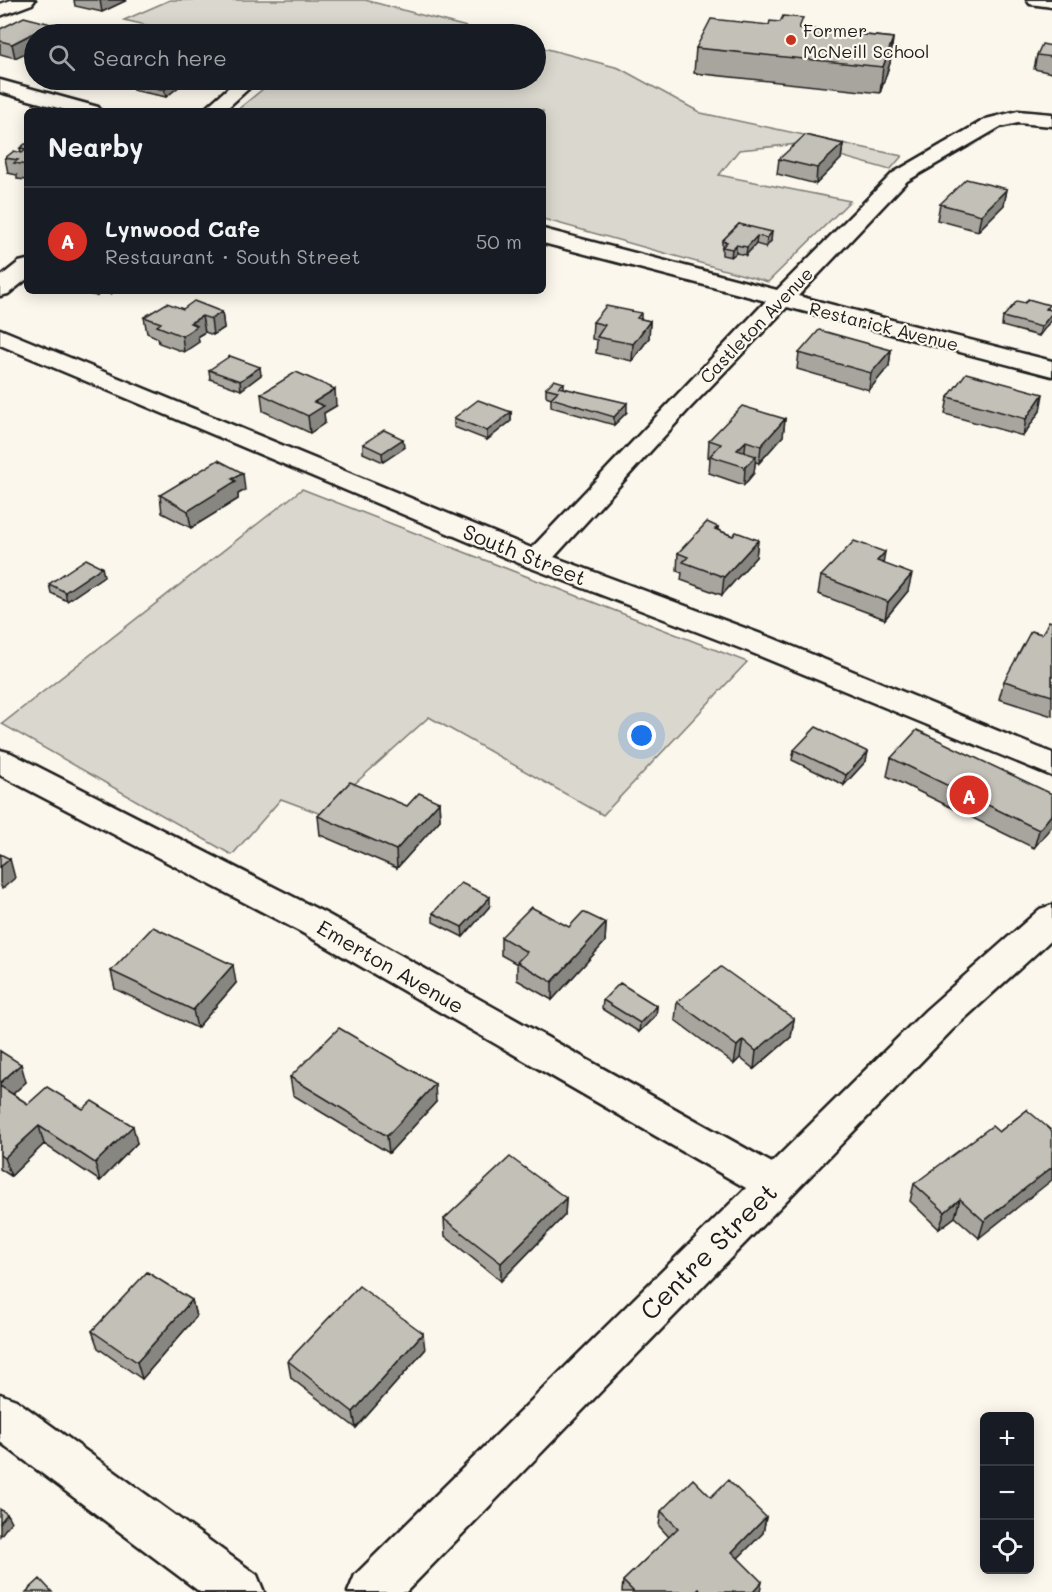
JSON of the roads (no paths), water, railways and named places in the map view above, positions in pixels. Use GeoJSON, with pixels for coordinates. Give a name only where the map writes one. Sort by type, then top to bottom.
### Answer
{"type":"FeatureCollection","features":[{"type":"Feature","properties":{"kind":"street"},"geometry":{"type":"LineString","coordinates":[[0,11],[26,0]]}},
{"type":"Feature","properties":{"kind":"street"},"geometry":{"type":"LineString","coordinates":[[1036,0],[1052,2]]}},
{"type":"Feature","properties":{"kind":"street"},"geometry":{"type":"LineString","coordinates":[[0,86],[80,108]]}},
{"type":"Feature","properties":{"kind":"street"},"geometry":{"type":"LineString","coordinates":[[215,108],[236,90]]}},
{"type":"Feature","properties":{"kind":"street","name":"Castleton Avenue"},"geometry":{"type":"LineString","coordinates":[[536,560],[679,405],[900,177],[958,142],[1000,121],[1018,117],[1052,120]]}},
{"type":"Feature","properties":{"kind":"street","name":"Restarick Avenue"},"geometry":{"type":"LineString","coordinates":[[546,237],[1052,369]]}},
{"type":"Feature","properties":{"kind":"street"},"geometry":{"type":"LineString","coordinates":[[0,288],[24,269]]}},
{"type":"Feature","properties":{"kind":"street","name":"South Street"},"geometry":{"type":"LineString","coordinates":[[0,336],[536,560],[761,645],[1052,765]]}},
{"type":"Feature","properties":{"kind":"street","name":"Emerton Avenue"},"geometry":{"type":"LineString","coordinates":[[0,761],[314,922],[774,1184]]}},
{"type":"Feature","properties":{"kind":"street","name":"Centre Street"},"geometry":{"type":"LineString","coordinates":[[372,1592],[774,1184],[960,1000],[1052,918]]}},
{"type":"Feature","properties":{"kind":"street"},"geometry":{"type":"LineString","coordinates":[[0,1415],[240,1592]]}},
{"type":"Feature","properties":{"kind":"place","name":"Former McNeill School"},"geometry":{"type":"Point","coordinates":[791,40]}},
{"type":"Feature","properties":{"kind":"place","name":"Lynwood Cafe"},"geometry":{"type":"Point","coordinates":[969,795]}}]}
